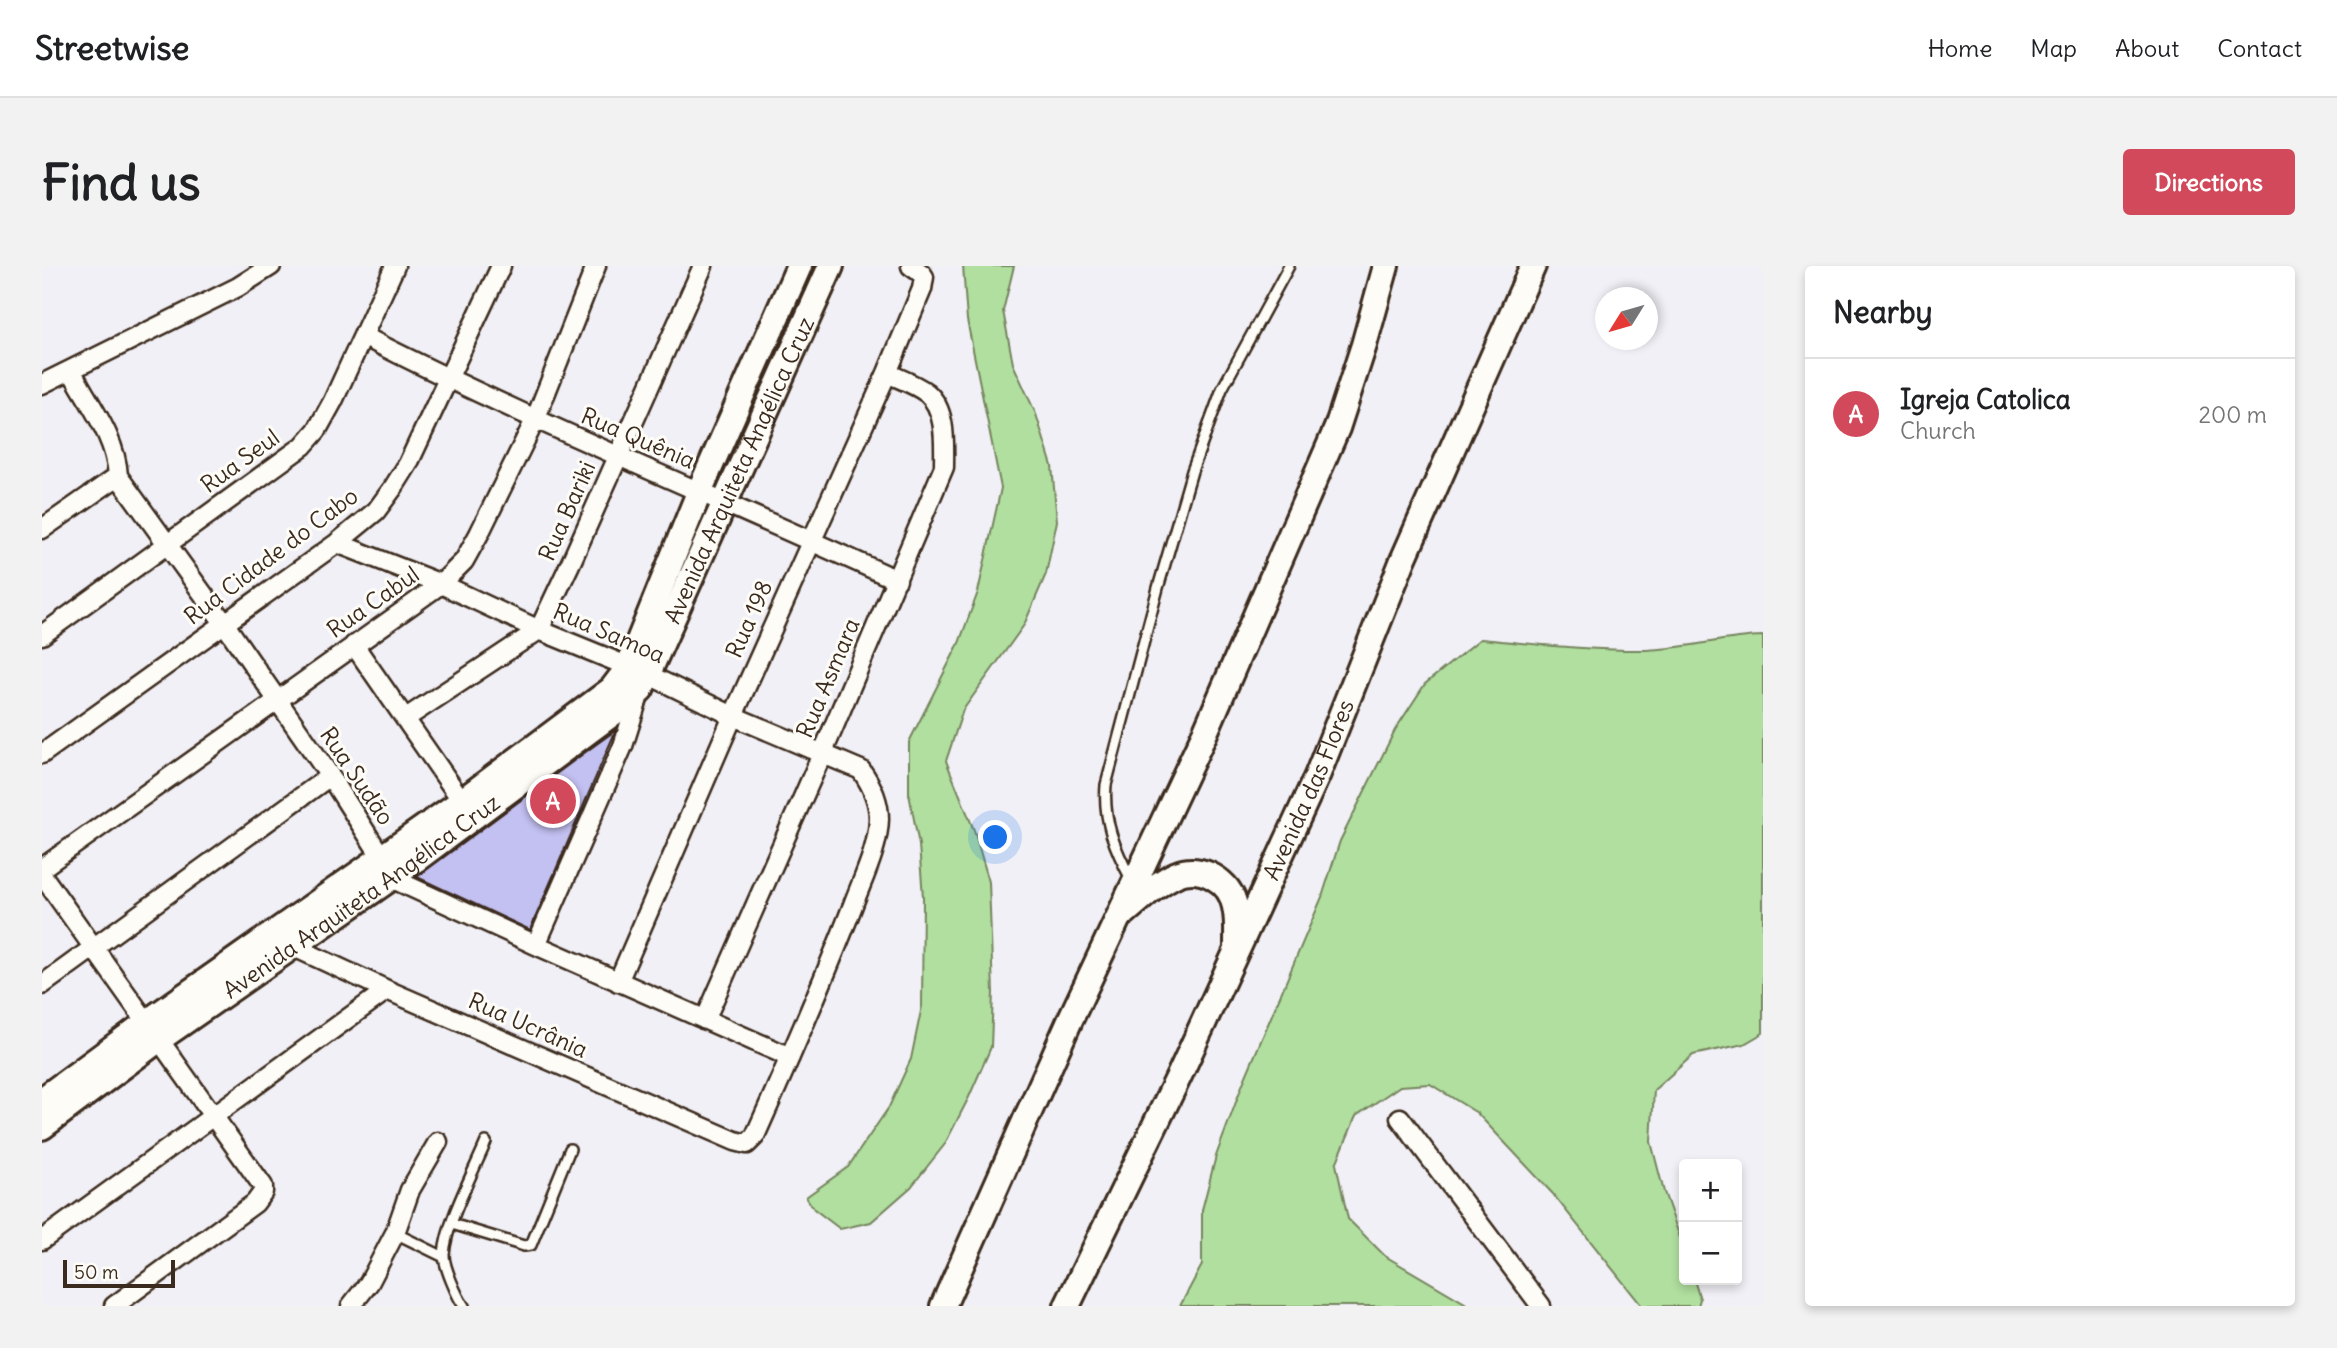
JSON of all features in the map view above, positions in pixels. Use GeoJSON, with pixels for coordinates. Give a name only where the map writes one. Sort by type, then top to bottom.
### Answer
{"type":"FeatureCollection","features":[{"type":"Feature","properties":{"kind":"main road","name":"Avenida Arquiteta Angélica Cruz"},"geometry":{"type":"LineString","coordinates":[[639,677],[700,491],[799,266]]}},
{"type":"Feature","properties":{"kind":"main road","name":"Avenida Arquiteta Angélica Cruz"},"geometry":{"type":"LineString","coordinates":[[42,1127],[145,1033],[621,707],[639,677],[726,503],[831,266]]}},
{"type":"Feature","properties":{"kind":"main road"},"geometry":{"type":"LineString","coordinates":[[951,1299],[1118,918],[1204,735],[1337,428],[1387,266]]}},
{"type":"Feature","properties":{"kind":"main road","name":"Avenida das Flores"},"geometry":{"type":"LineString","coordinates":[[1067,1306],[1179,1076],[1317,776],[1403,560],[1533,266]]}},
{"type":"Feature","properties":{"kind":"main road","name":"Avenida Arquiteta Angélica Cruz"},"geometry":{"type":"LineString","coordinates":[[145,1033],[292,946],[461,801],[617,684],[639,677]]}},
{"type":"Feature","properties":{"kind":"main road"},"geometry":{"type":"LineString","coordinates":[[1118,918],[1158,885],[1179,873],[1200,870],[1213,876],[1228,891],[1235,904],[1237,949]]}},
{"type":"Feature","properties":{"kind":"main road"},"geometry":{"type":"LineString","coordinates":[[42,1100],[145,1033]]}},
{"type":"Feature","properties":{"kind":"street"},"geometry":{"type":"LineString","coordinates":[[42,384],[238,288],[271,266]]}},
{"type":"Feature","properties":{"kind":"street","name":"Rua Seul"},"geometry":{"type":"LineString","coordinates":[[42,635],[303,446],[317,430],[333,401],[395,266]]}},
{"type":"Feature","properties":{"kind":"street","name":"Rua Cidade do Cabo"},"geometry":{"type":"LineString","coordinates":[[42,754],[337,543],[376,511],[408,464],[500,266]]}},
{"type":"Feature","properties":{"kind":"street","name":"Rua Cabul"},"geometry":{"type":"LineString","coordinates":[[42,868],[441,584],[464,561],[535,420],[596,266]]}},
{"type":"Feature","properties":{"kind":"street","name":"Rua Bariki"},"geometry":{"type":"LineString","coordinates":[[539,630],[703,266]]}},
{"type":"Feature","properties":{"kind":"street","name":"Rua 198"},"geometry":{"type":"LineString","coordinates":[[618,982],[733,716],[887,373],[922,289],[918,272]]}},
{"type":"Feature","properties":{"kind":"street","name":"Rua Quênia"},"geometry":{"type":"LineString","coordinates":[[363,336],[535,420],[897,580]]}},
{"type":"Feature","properties":{"kind":"street","name":"Rua Sudão"},"geometry":{"type":"LineString","coordinates":[[71,370],[111,443],[117,461],[118,476],[330,776],[386,867]]}},
{"type":"Feature","properties":{"kind":"street","name":"Rua Asmara"},"geometry":{"type":"LineString","coordinates":[[705,1020],[944,467],[940,413],[929,395],[887,373]]}},
{"type":"Feature","properties":{"kind":"street"},"geometry":{"type":"LineString","coordinates":[[42,529],[118,476]]}},
{"type":"Feature","properties":{"kind":"street","name":"Rua Samoa"},"geometry":{"type":"LineString","coordinates":[[337,543],[441,584],[639,677],[861,770],[876,799],[879,817],[877,842],[790,1057]]}},
{"type":"Feature","properties":{"kind":"street"},"geometry":{"type":"LineString","coordinates":[[406,718],[539,630]]}},
{"type":"Feature","properties":{"kind":"street"},"geometry":{"type":"LineString","coordinates":[[354,645],[461,801]]}},
{"type":"Feature","properties":{"kind":"street"},"geometry":{"type":"LineString","coordinates":[[536,946],[623,746],[639,677]]}},
{"type":"Feature","properties":{"kind":"street"},"geometry":{"type":"LineString","coordinates":[[42,985],[330,776]]}},
{"type":"Feature","properties":{"kind":"street"},"geometry":{"type":"LineString","coordinates":[[386,867],[536,946],[790,1057]]}},
{"type":"Feature","properties":{"kind":"street"},"geometry":{"type":"LineString","coordinates":[[42,875],[145,1033],[213,1118],[260,1181],[264,1192],[246,1209],[114,1306]]}},
{"type":"Feature","properties":{"kind":"street","name":"Rua Ucrânia"},"geometry":{"type":"LineString","coordinates":[[292,946],[735,1142],[747,1144],[755,1136],[790,1057]]}},
{"type":"Feature","properties":{"kind":"street"},"geometry":{"type":"LineString","coordinates":[[42,1240],[387,990]]}},
{"type":"Feature","properties":{"kind":"street"},"geometry":{"type":"LineString","coordinates":[[1400,1118],[1541,1306]]}},
{"type":"Feature","properties":{"kind":"street"},"geometry":{"type":"LineString","coordinates":[[351,1306],[369,1283],[395,1233],[410,1190],[438,1142]]}},
{"type":"Feature","properties":{"kind":"lane"},"geometry":{"type":"LineString","coordinates":[[1134,885],[1111,838],[1104,805],[1106,785],[1192,471],[1222,389],[1289,266]]}},
{"type":"Feature","properties":{"kind":"lane"},"geometry":{"type":"LineString","coordinates":[[464,1306],[458,1298],[444,1257],[452,1224],[486,1142]]}},
{"type":"Feature","properties":{"kind":"lane"},"geometry":{"type":"LineString","coordinates":[[452,1224],[524,1246],[531,1245],[570,1149]]}},
{"type":"Feature","properties":{"kind":"lane"},"geometry":{"type":"LineString","coordinates":[[395,1233],[444,1257]]}},
{"type":"Feature","properties":{"kind":"green space"},"geometry":{"type":"Polygon","coordinates":[[[813,266],[820,266],[650,649],[642,650],[813,266]]]}},
{"type":"Feature","properties":{"kind":"green space"},"geometry":{"type":"Polygon","coordinates":[[[963,266],[1014,266],[1003,311],[1013,364],[1036,414],[1052,466],[1057,521],[1046,574],[1024,625],[963,710],[946,761],[974,830],[989,882],[993,992],[991,1047],[945,1144],[911,1187],[871,1222],[840,1229],[814,1209],[806,1197],[848,1167],[889,1107],[911,1059],[922,1006],[923,897],[919,845],[909,794],[909,742],[959,643],[978,592],[1001,488],[967,320],[963,266]]]}},
{"type":"Feature","properties":{"kind":"green space"},"geometry":{"type":"Polygon","coordinates":[[[1763,636],[1763,1033],[1744,1044],[1693,1055],[1654,1090],[1651,1142],[1679,1235],[1679,1285],[1696,1285],[1700,1299],[1698,1306],[1642,1306],[1552,1193],[1477,1113],[1430,1084],[1400,1086],[1356,1116],[1336,1164],[1348,1219],[1385,1256],[1470,1306],[1180,1306],[1202,1265],[1202,1210],[1216,1156],[1243,1083],[1322,897],[1340,841],[1395,730],[1425,684],[1480,639],[1580,648],[1641,650],[1763,636]]]}},
{"type":"Feature","properties":{"kind":"building"},"geometry":{"type":"Polygon","coordinates":[[[616,730],[530,930],[417,877],[591,748],[616,730]]]}},
{"type":"Feature","properties":{"kind":"place","name":"Igreja Catolica"},"geometry":{"type":"Point","coordinates":[553,801]}}]}
